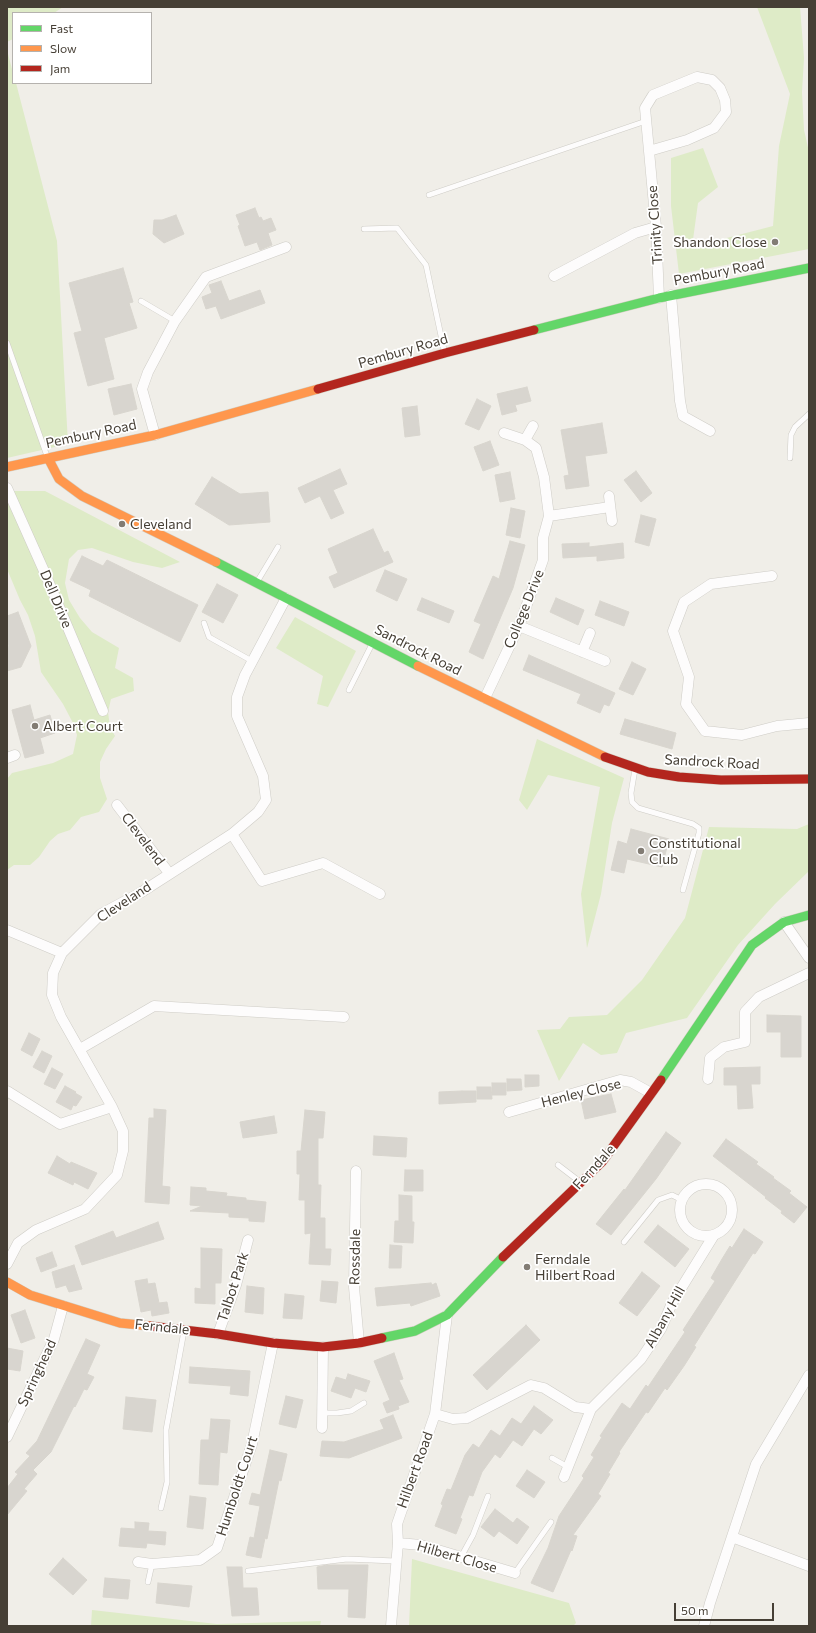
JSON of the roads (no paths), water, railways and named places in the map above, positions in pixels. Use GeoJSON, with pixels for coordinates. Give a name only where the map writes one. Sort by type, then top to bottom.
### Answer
{"type":"FeatureCollection","features":[{"type":"Feature","properties":{"kind":"street","name":"Trinity Close"},"geometry":{"type":"LineString","coordinates":[[649,151],[688,140],[714,128],[726,112],[725,100],[720,88],[712,80],[697,77],[653,95],[645,108],[656,227],[659,298]]}},
{"type":"Feature","properties":{"kind":"street"},"geometry":{"type":"LineString","coordinates":[[554,276],[635,233],[656,227]]}},
{"type":"Feature","properties":{"kind":"street"},"geometry":{"type":"LineString","coordinates":[[155,435],[142,389],[148,372],[175,321],[206,278],[286,247]]}},
{"type":"Feature","properties":{"kind":"street","name":"Pembury Road"},"geometry":{"type":"LineString","coordinates":[[7,467],[155,435],[445,353],[671,295],[809,268]]}},
{"type":"Feature","properties":{"kind":"street"},"geometry":{"type":"LineString","coordinates":[[671,295],[680,401],[683,416],[710,431]]}},
{"type":"Feature","properties":{"kind":"street"},"geometry":{"type":"LineString","coordinates":[[525,440],[533,426]]}},
{"type":"Feature","properties":{"kind":"street","name":"College Drive"},"geometry":{"type":"LineString","coordinates":[[485,698],[519,626],[543,560],[543,538],[549,516],[544,477],[536,448],[525,440],[504,433]]}},
{"type":"Feature","properties":{"kind":"street","name":"Sandrock Road"},"geometry":{"type":"LineString","coordinates":[[48,458],[59,479],[82,496],[257,583],[438,677],[485,698],[613,761],[648,772],[721,780],[809,779]]}},
{"type":"Feature","properties":{"kind":"street","name":"Dell Drive"},"geometry":{"type":"LineString","coordinates":[[7,488],[103,711]]}},
{"type":"Feature","properties":{"kind":"street"},"geometry":{"type":"LineString","coordinates":[[609,496],[612,521]]}},
{"type":"Feature","properties":{"kind":"street"},"geometry":{"type":"LineString","coordinates":[[549,516],[610,507]]}},
{"type":"Feature","properties":{"kind":"street"},"geometry":{"type":"LineString","coordinates":[[772,576],[711,584],[684,602],[673,631],[689,677],[686,704],[705,731],[742,735],[777,726],[809,723]]}},
{"type":"Feature","properties":{"kind":"street","name":"Cleveland"},"geometry":{"type":"LineString","coordinates":[[7,1264],[18,1243],[36,1230],[85,1209],[117,1175],[123,1151],[123,1131],[112,1107],[61,1017],[52,995],[53,972],[62,953],[101,914],[140,893],[232,834],[258,812],[266,800],[263,776],[237,716],[236,697],[252,662],[286,598]]}},
{"type":"Feature","properties":{"kind":"street"},"geometry":{"type":"LineString","coordinates":[[519,626],[606,661]]}},
{"type":"Feature","properties":{"kind":"street"},"geometry":{"type":"LineString","coordinates":[[582,652],[590,633]]}},
{"type":"Feature","properties":{"kind":"street","name":"Clevelend"},"geometry":{"type":"LineString","coordinates":[[117,804],[169,873]]}},
{"type":"Feature","properties":{"kind":"street"},"geometry":{"type":"LineString","coordinates":[[232,834],[262,881],[323,863],[380,894]]}},
{"type":"Feature","properties":{"kind":"street","name":"Ferndale"},"geometry":{"type":"LineString","coordinates":[[7,1282],[30,1295],[120,1323],[218,1334],[273,1343],[323,1347],[359,1343],[415,1331],[447,1315],[518,1241],[602,1162],[643,1107],[752,945],[784,922],[809,915]]}},
{"type":"Feature","properties":{"kind":"street"},"geometry":{"type":"LineString","coordinates":[[784,922],[809,958]]}},
{"type":"Feature","properties":{"kind":"street"},"geometry":{"type":"LineString","coordinates":[[7,930],[62,953]]}},
{"type":"Feature","properties":{"kind":"street"},"geometry":{"type":"LineString","coordinates":[[708,1079],[710,1058],[724,1047],[745,1042],[745,1012],[759,997],[809,973]]}},
{"type":"Feature","properties":{"kind":"street"},"geometry":{"type":"LineString","coordinates":[[80,1049],[154,1006],[344,1017]]}},
{"type":"Feature","properties":{"kind":"street","name":"Henley Close"},"geometry":{"type":"LineString","coordinates":[[509,1112],[620,1080],[631,1082],[651,1093]]}},
{"type":"Feature","properties":{"kind":"street"},"geometry":{"type":"LineString","coordinates":[[7,1091],[60,1124],[112,1107]]}},
{"type":"Feature","properties":{"kind":"street","name":"Rossdale"},"geometry":{"type":"LineString","coordinates":[[356,1171],[354,1287],[359,1343]]}},
{"type":"Feature","properties":{"kind":"street","name":"Albany Hill"},"geometry":{"type":"LineString","coordinates":[[564,1477],[591,1409],[641,1359],[661,1329],[672,1303],[714,1235],[722,1231],[728,1225],[732,1216],[733,1208],[726,1192],[714,1185],[701,1184],[693,1187],[686,1192],[682,1200]]}},
{"type":"Feature","properties":{"kind":"street"},"geometry":{"type":"LineString","coordinates":[[682,1200],[680,1216],[684,1224],[697,1234],[706,1236],[714,1235]]}},
{"type":"Feature","properties":{"kind":"street","name":"Talbot Park"},"geometry":{"type":"LineString","coordinates":[[218,1334],[236,1285],[248,1240]]}},
{"type":"Feature","properties":{"kind":"street","name":"Springhead"},"geometry":{"type":"LineString","coordinates":[[7,1437],[54,1338],[63,1306]]}},
{"type":"Feature","properties":{"kind":"street","name":"Hilbert Road"},"geometry":{"type":"LineString","coordinates":[[391,1626],[395,1560],[398,1543],[397,1524],[435,1414],[447,1315]]}},
{"type":"Feature","properties":{"kind":"street","name":"Humboldt Court"},"geometry":{"type":"LineString","coordinates":[[138,1562],[152,1564],[200,1560],[217,1548],[252,1444],[273,1343]]}},
{"type":"Feature","properties":{"kind":"street"},"geometry":{"type":"LineString","coordinates":[[322,1428],[323,1347]]}},
{"type":"Feature","properties":{"kind":"street"},"geometry":{"type":"LineString","coordinates":[[704,1626],[710,1603],[756,1464],[809,1375]]}},
{"type":"Feature","properties":{"kind":"street"},"geometry":{"type":"LineString","coordinates":[[435,1414],[453,1419],[467,1418],[531,1385],[544,1388],[575,1407],[591,1409]]}},
{"type":"Feature","properties":{"kind":"street"},"geometry":{"type":"LineString","coordinates":[[732,1537],[809,1566]]}},
{"type":"Feature","properties":{"kind":"street","name":"Hilbert Close"},"geometry":{"type":"LineString","coordinates":[[398,1543],[421,1545],[516,1574]]}},
{"type":"Feature","properties":{"kind":"lane"},"geometry":{"type":"LineString","coordinates":[[429,195],[646,121]]}},
{"type":"Feature","properties":{"kind":"lane"},"geometry":{"type":"LineString","coordinates":[[364,229],[397,228],[426,265],[445,353]]}},
{"type":"Feature","properties":{"kind":"lane"},"geometry":{"type":"LineString","coordinates":[[141,301],[175,321]]}},
{"type":"Feature","properties":{"kind":"lane"},"geometry":{"type":"LineString","coordinates":[[7,343],[48,458]]}},
{"type":"Feature","properties":{"kind":"lane"},"geometry":{"type":"LineString","coordinates":[[790,458],[791,435],[796,427],[809,414]]}},
{"type":"Feature","properties":{"kind":"lane"},"geometry":{"type":"LineString","coordinates":[[257,583],[278,547]]}},
{"type":"Feature","properties":{"kind":"lane"},"geometry":{"type":"LineString","coordinates":[[204,623],[209,637],[252,662]]}},
{"type":"Feature","properties":{"kind":"lane"},"geometry":{"type":"LineString","coordinates":[[349,690],[373,643]]}},
{"type":"Feature","properties":{"kind":"lane"},"geometry":{"type":"LineString","coordinates":[[635,768],[631,793],[632,802],[638,808],[693,824],[699,828],[699,833],[683,890]]}},
{"type":"Feature","properties":{"kind":"lane"},"geometry":{"type":"LineString","coordinates":[[558,1165],[575,1178],[579,1185]]}},
{"type":"Feature","properties":{"kind":"lane"},"geometry":{"type":"LineString","coordinates":[[624,1242],[658,1200],[672,1195],[682,1200]]}},
{"type":"Feature","properties":{"kind":"lane"},"geometry":{"type":"LineString","coordinates":[[161,1508],[167,1482],[166,1430],[184,1330]]}},
{"type":"Feature","properties":{"kind":"lane"},"geometry":{"type":"LineString","coordinates":[[323,1413],[351,1411],[364,1402]]}},
{"type":"Feature","properties":{"kind":"lane"},"geometry":{"type":"LineString","coordinates":[[552,1458],[568,1467]]}},
{"type":"Feature","properties":{"kind":"lane"},"geometry":{"type":"LineString","coordinates":[[462,1557],[473,1535],[488,1496]]}},
{"type":"Feature","properties":{"kind":"lane"},"geometry":{"type":"LineString","coordinates":[[516,1574],[551,1522]]}},
{"type":"Feature","properties":{"kind":"lane"},"geometry":{"type":"LineString","coordinates":[[248,1571],[347,1559],[395,1560]]}},
{"type":"Feature","properties":{"kind":"lane"},"geometry":{"type":"LineString","coordinates":[[148,1582],[152,1564]]}},
{"type":"Feature","properties":{"kind":"place","name":"Shandon Close"},"geometry":{"type":"Point","coordinates":[775,242]}},
{"type":"Feature","properties":{"kind":"place","name":"Cleveland"},"geometry":{"type":"Point","coordinates":[122,524]}},
{"type":"Feature","properties":{"kind":"place","name":"Albert Court"},"geometry":{"type":"Point","coordinates":[35,726]}},
{"type":"Feature","properties":{"kind":"place","name":"Constitutional Club"},"geometry":{"type":"Point","coordinates":[641,851]}},
{"type":"Feature","properties":{"kind":"place","name":"Ferndale Hilbert Road"},"geometry":{"type":"Point","coordinates":[527,1267]}}]}
